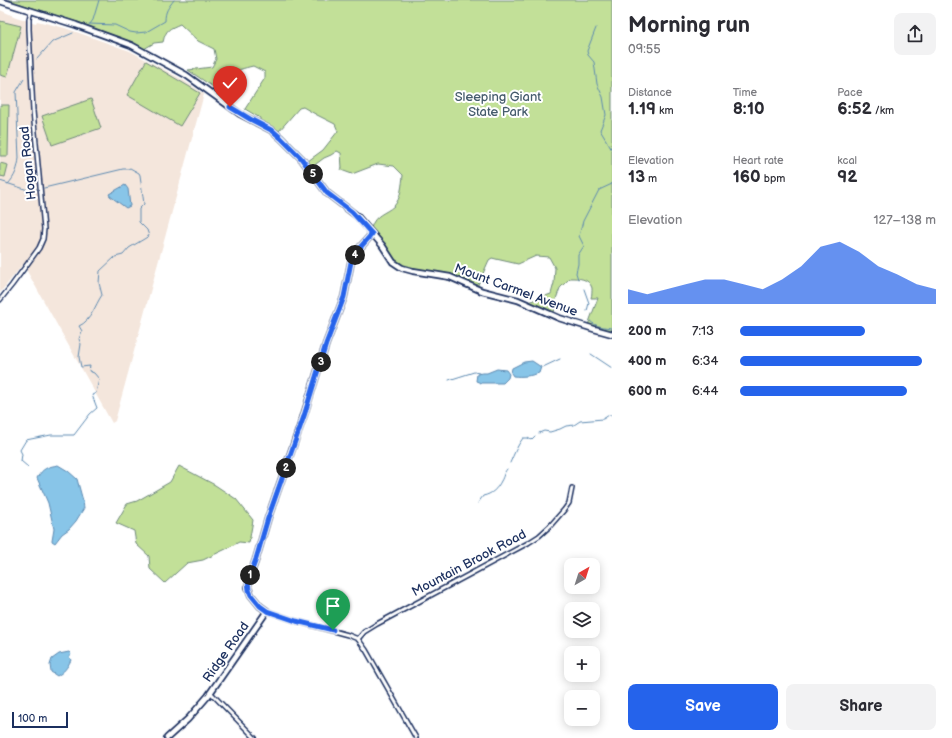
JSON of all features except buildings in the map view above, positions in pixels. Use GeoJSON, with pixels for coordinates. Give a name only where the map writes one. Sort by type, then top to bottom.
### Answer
{"type":"FeatureCollection","features":[{"type":"Feature","properties":{"kind":"main road","name":"Mount Carmel Avenue"},"geometry":{"type":"LineString","coordinates":[[0,1],[113,38],[140,49],[186,75],[240,114],[273,131],[301,158],[327,193],[352,212],[372,234],[393,262],[402,268],[450,277],[482,291],[518,300],[559,318],[594,330],[612,334]]}},
{"type":"Feature","properties":{"kind":"main road"},"geometry":{"type":"LineString","coordinates":[[267,611],[260,606],[251,595],[248,587],[250,576],[326,344],[344,297],[351,262],[357,251],[372,234]]}},
{"type":"Feature","properties":{"kind":"main road","name":"Ridge Road"},"geometry":{"type":"LineString","coordinates":[[167,738],[198,708],[210,693],[267,611]]}},
{"type":"Feature","properties":{"kind":"street","name":"Hogan Road"},"geometry":{"type":"LineString","coordinates":[[0,300],[35,254],[41,244],[43,235],[44,223],[32,96],[28,19],[31,11]]}},
{"type":"Feature","properties":{"kind":"street","name":"Mountain Brook Road"},"geometry":{"type":"LineString","coordinates":[[358,639],[364,632],[377,624],[536,538],[550,526],[564,510],[569,503],[572,488]]}},
{"type":"Feature","properties":{"kind":"street"},"geometry":{"type":"LineString","coordinates":[[267,611],[296,621],[340,632],[358,639],[366,650],[416,738]]}},
{"type":"Feature","properties":{"kind":"street"},"geometry":{"type":"LineString","coordinates":[[210,693],[255,738]]}},
{"type":"Feature","properties":{"kind":"shaded area"},"geometry":{"type":"Polygon","coordinates":[[[0,10],[36,23],[37,21],[65,28],[130,51],[183,80],[204,94],[115,421],[112,423],[23,264],[0,293],[0,10]]]}},
{"type":"Feature","properties":{"kind":"green space","name":"Sleeping Giant State Park"},"geometry":{"type":"Polygon","coordinates":[[[8,0],[612,0],[612,330],[588,325],[598,298],[591,298],[591,285],[583,279],[570,278],[560,288],[556,299],[554,313],[528,302],[551,294],[554,283],[555,268],[549,257],[536,256],[518,264],[492,258],[489,260],[477,287],[449,274],[407,268],[395,260],[371,228],[378,217],[391,209],[396,203],[401,191],[403,175],[394,166],[378,164],[352,174],[341,170],[341,153],[337,151],[312,167],[308,161],[323,150],[338,131],[335,124],[303,107],[299,108],[279,131],[260,122],[260,118],[245,109],[265,78],[265,72],[253,66],[236,71],[228,77],[223,87],[219,91],[188,70],[212,67],[216,59],[214,49],[198,41],[180,24],[168,30],[165,34],[163,42],[154,43],[144,49],[126,40],[77,22],[8,0]]]}},
{"type":"Feature","properties":{"kind":"green space"},"geometry":{"type":"Polygon","coordinates":[[[0,21],[21,26],[7,77],[0,75],[0,21]]]}},
{"type":"Feature","properties":{"kind":"green space"},"geometry":{"type":"Polygon","coordinates":[[[146,61],[200,93],[180,126],[127,95],[146,61]]]}},
{"type":"Feature","properties":{"kind":"green space"},"geometry":{"type":"Polygon","coordinates":[[[91,99],[101,128],[52,145],[42,116],[91,99]]]}},
{"type":"Feature","properties":{"kind":"green space"},"geometry":{"type":"Polygon","coordinates":[[[0,105],[9,105],[8,156],[0,156],[0,105]]]}},
{"type":"Feature","properties":{"kind":"green space"},"geometry":{"type":"Polygon","coordinates":[[[0,163],[8,165],[5,177],[0,176],[0,163]]]}},
{"type":"Feature","properties":{"kind":"green space"},"geometry":{"type":"Polygon","coordinates":[[[179,466],[215,485],[236,499],[253,520],[249,543],[239,542],[203,560],[187,563],[165,583],[150,569],[149,556],[136,544],[134,531],[116,523],[127,504],[137,501],[170,482],[179,466]]]}},
{"type":"Feature","properties":{"kind":"water"},"geometry":{"type":"Polygon","coordinates":[[[125,185],[128,189],[130,206],[126,208],[109,194],[125,185]]]}},
{"type":"Feature","properties":{"kind":"water"},"geometry":{"type":"Polygon","coordinates":[[[532,361],[541,367],[539,373],[526,376],[513,376],[511,373],[512,368],[524,362],[532,361]]]}},
{"type":"Feature","properties":{"kind":"water"},"geometry":{"type":"Polygon","coordinates":[[[497,369],[506,370],[509,374],[508,378],[503,383],[481,383],[476,381],[477,374],[487,373],[497,369]]]}},
{"type":"Feature","properties":{"kind":"water"},"geometry":{"type":"Polygon","coordinates":[[[58,465],[77,479],[84,508],[76,521],[55,543],[52,541],[54,529],[48,503],[37,478],[46,468],[58,465]]]}},
{"type":"Feature","properties":{"kind":"water"},"geometry":{"type":"Polygon","coordinates":[[[69,652],[71,654],[69,657],[71,660],[65,670],[57,676],[51,672],[50,665],[52,659],[59,654],[69,652]]]}},
{"type":"Feature","properties":{"kind":"waterway"},"geometry":{"type":"LineString","coordinates":[[90,24],[93,20],[99,0]]}},
{"type":"Feature","properties":{"kind":"waterway"},"geometry":{"type":"LineString","coordinates":[[89,24],[115,25],[130,32],[146,32],[165,21],[167,10],[174,0]]}},
{"type":"Feature","properties":{"kind":"waterway"},"geometry":{"type":"LineString","coordinates":[[596,28],[587,51],[588,55],[594,62],[597,84],[603,97],[606,115],[600,130],[612,150]]}},
{"type":"Feature","properties":{"kind":"waterway"},"geometry":{"type":"LineString","coordinates":[[37,59],[52,42],[73,33]]}},
{"type":"Feature","properties":{"kind":"waterway"},"geometry":{"type":"LineString","coordinates":[[8,184],[14,175],[19,162],[16,92],[24,79]]}},
{"type":"Feature","properties":{"kind":"waterway"},"geometry":{"type":"LineString","coordinates":[[28,467],[21,461],[22,454],[20,450],[26,440],[51,435],[74,435],[90,414],[97,408],[92,395],[96,393],[99,379],[94,373],[89,371],[90,366],[81,367],[79,357],[81,344],[79,339],[82,331],[79,326],[90,317],[102,295],[99,283],[100,271],[115,257],[123,255],[129,248],[149,236],[147,230],[139,222],[139,209],[144,204],[140,175],[130,168],[44,188]]}},
{"type":"Feature","properties":{"kind":"waterway"},"geometry":{"type":"LineString","coordinates":[[0,181],[31,191],[38,189]]}},
{"type":"Feature","properties":{"kind":"waterway"},"geometry":{"type":"LineString","coordinates":[[578,279],[576,273],[578,255],[584,246],[579,236],[583,221],[599,190],[612,183]]}},
{"type":"Feature","properties":{"kind":"waterway"},"geometry":{"type":"LineString","coordinates":[[584,289],[589,303],[587,311]]}},
{"type":"Feature","properties":{"kind":"waterway"},"geometry":{"type":"LineString","coordinates":[[590,321],[597,326],[612,328]]}},
{"type":"Feature","properties":{"kind":"waterway"},"geometry":{"type":"LineString","coordinates":[[591,354],[612,368]]}},
{"type":"Feature","properties":{"kind":"waterway"},"geometry":{"type":"LineString","coordinates":[[543,367],[560,359]]}},
{"type":"Feature","properties":{"kind":"waterway"},"geometry":{"type":"LineString","coordinates":[[449,380],[474,372],[479,373]]}},
{"type":"Feature","properties":{"kind":"waterway"},"geometry":{"type":"LineString","coordinates":[[539,433],[544,431],[550,432],[566,426],[574,425],[580,421],[603,419],[609,415],[612,415]]}},
{"type":"Feature","properties":{"kind":"waterway"},"geometry":{"type":"LineString","coordinates":[[510,463],[523,438],[528,438],[531,440],[535,436]]}},
{"type":"Feature","properties":{"kind":"waterway"},"geometry":{"type":"LineString","coordinates":[[478,503],[483,496],[496,489],[507,469]]}},
{"type":"Feature","properties":{"kind":"route"},"geometry":{"type":"LineString","coordinates":[[230,107],[240,114],[273,131],[281,138],[308,166],[320,186],[352,212],[372,234],[357,251],[351,262],[344,297],[326,344],[304,416],[268,518],[248,581],[248,587],[251,595],[260,606],[267,611],[296,621],[333,630]]}}]}
